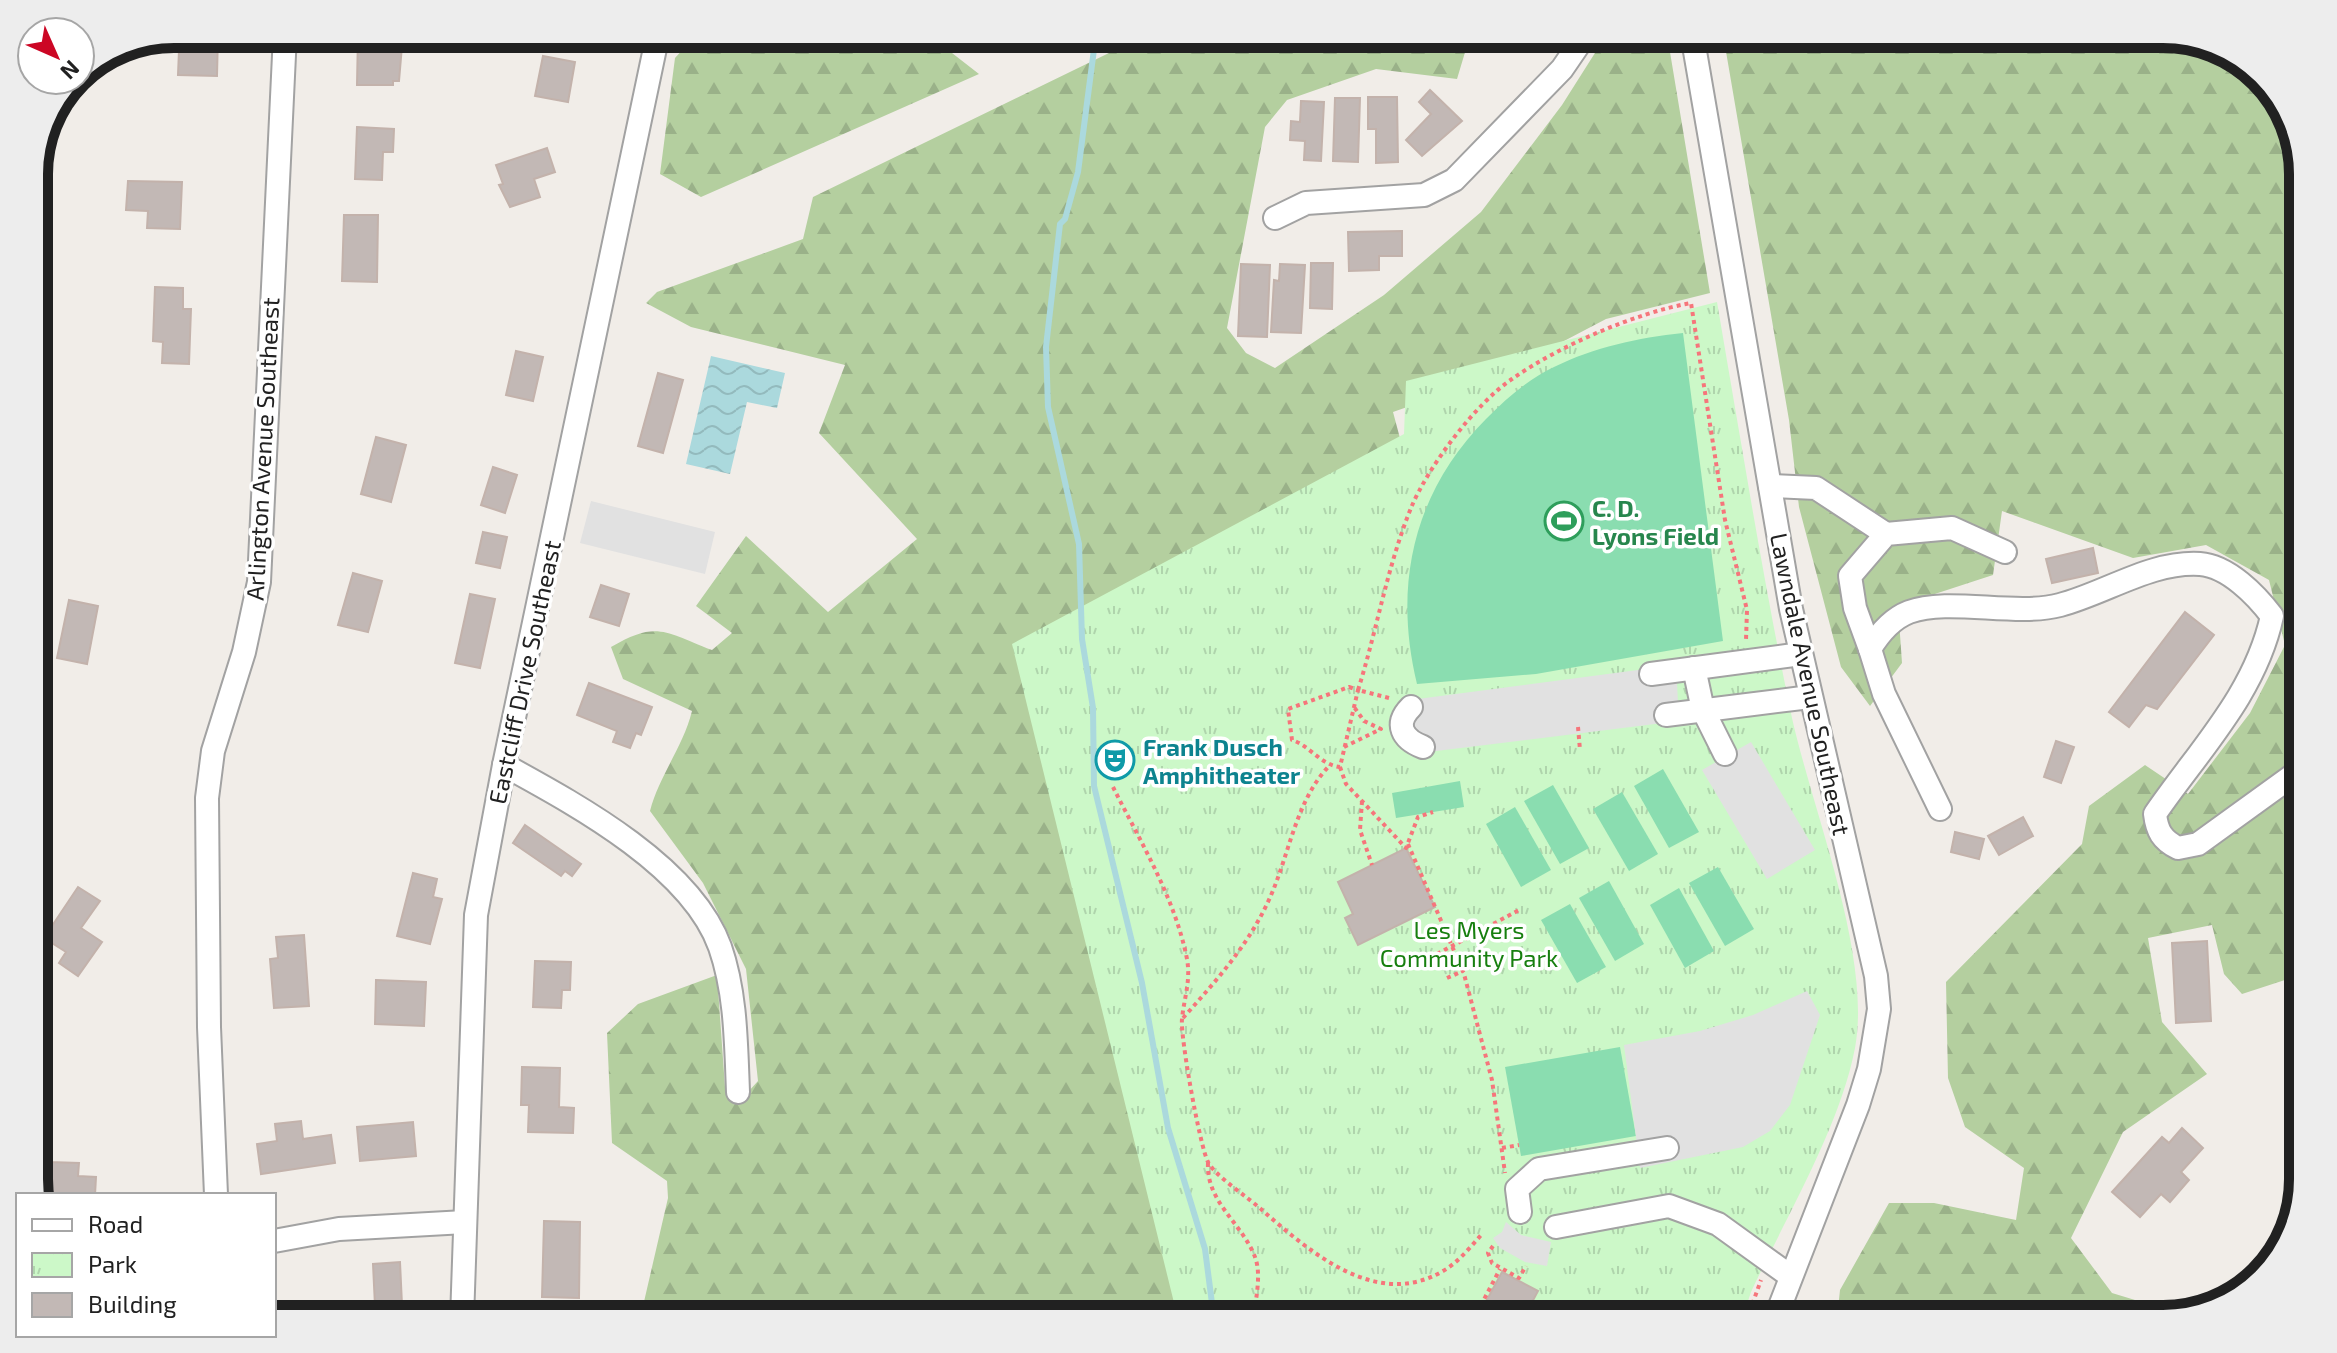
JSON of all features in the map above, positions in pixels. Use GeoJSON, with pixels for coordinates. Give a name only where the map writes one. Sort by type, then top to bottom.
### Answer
{"type":"FeatureCollection","features":[{"type":"Feature","properties":{"kind":"street","name":"Arlington Avenue Southeast"},"geometry":{"type":"LineString","coordinates":[[216,1193],[208,982],[207,798],[213,751],[244,652],[259,582],[284,48]]}},
{"type":"Feature","properties":{"kind":"street","name":"Eastcliff Drive Southeast"},"geometry":{"type":"LineString","coordinates":[[462,1305],[472,955],[476,915],[504,765],[655,48]]}},
{"type":"Feature","properties":{"kind":"street"},"geometry":{"type":"LineString","coordinates":[[1275,218],[1306,203],[1424,195],[1454,180],[1562,69],[1576,48]]}},
{"type":"Feature","properties":{"kind":"street","name":"Lawndale Avenue Southeast"},"geometry":{"type":"LineString","coordinates":[[1694,48],[1801,654],[1871,941],[1879,1009],[1869,1069],[1858,1105],[1780,1305]]}},
{"type":"Feature","properties":{"kind":"street"},"geometry":{"type":"LineString","coordinates":[[1770,486],[1816,488],[1886,534],[1952,528],[2005,552]]}},
{"type":"Feature","properties":{"kind":"street"},"geometry":{"type":"LineString","coordinates":[[1886,534],[1850,576],[1855,608],[1884,694],[1940,809]]}},
{"type":"Feature","properties":{"kind":"street"},"geometry":{"type":"LineString","coordinates":[[1870,649],[1880,632],[1909,612],[2059,606],[2177,564],[2204,564],[2256,595],[2272,616],[2265,651],[2215,736],[2155,814],[2157,829],[2166,842],[2178,848],[2198,844],[2289,778]]}},
{"type":"Feature","properties":{"kind":"street"},"geometry":{"type":"LineString","coordinates":[[1651,674],[1801,654]]}},
{"type":"Feature","properties":{"kind":"street"},"geometry":{"type":"LineString","coordinates":[[1694,668],[1703,710],[1725,754]]}},
{"type":"Feature","properties":{"kind":"street"},"geometry":{"type":"LineString","coordinates":[[1666,715],[1810,697]]}},
{"type":"Feature","properties":{"kind":"street"},"geometry":{"type":"LineString","coordinates":[[1411,707],[1400,725],[1405,737],[1423,747]]}},
{"type":"Feature","properties":{"kind":"street"},"geometry":{"type":"LineString","coordinates":[[504,765],[618,832],[656,864],[708,923],[720,947],[734,1005],[738,1092]]}},
{"type":"Feature","properties":{"kind":"street"},"geometry":{"type":"LineString","coordinates":[[1520,1212],[1517,1189],[1539,1169],[1667,1148]]}},
{"type":"Feature","properties":{"kind":"street"},"geometry":{"type":"LineString","coordinates":[[1556,1227],[1669,1206],[1718,1224],[1790,1276]]}},
{"type":"Feature","properties":{"kind":"street"},"geometry":{"type":"LineString","coordinates":[[276,1241],[339,1229],[465,1222]]}},
{"type":"Feature","properties":{"kind":"path"},"geometry":{"type":"LineString","coordinates":[[1433,812],[1418,817],[1406,848],[1346,784],[1340,767],[1358,690],[1412,504],[1445,453],[1483,405],[1511,379],[1560,352],[1667,307],[1691,303],[1725,520],[1747,610],[1746,653]]}},
{"type":"Feature","properties":{"kind":"path"},"geometry":{"type":"LineString","coordinates":[[1340,767],[1329,766],[1304,744],[1292,740],[1288,709],[1340,688],[1389,698]]}},
{"type":"Feature","properties":{"kind":"path"},"geometry":{"type":"LineString","coordinates":[[1344,747],[1381,729],[1364,721],[1354,707]]}},
{"type":"Feature","properties":{"kind":"path"},"geometry":{"type":"LineString","coordinates":[[1578,727],[1580,750]]}},
{"type":"Feature","properties":{"kind":"path"},"geometry":{"type":"LineString","coordinates":[[1182,1020],[1232,962],[1252,933],[1282,871],[1306,796],[1329,766]]}},
{"type":"Feature","properties":{"kind":"path"},"geometry":{"type":"LineString","coordinates":[[1113,787],[1160,882],[1183,946],[1189,994],[1182,1020],[1193,1099],[1213,1190],[1255,1256],[1258,1274],[1255,1305]]}},
{"type":"Feature","properties":{"kind":"path"},"geometry":{"type":"LineString","coordinates":[[1362,801],[1360,830],[1372,865]]}},
{"type":"Feature","properties":{"kind":"path"},"geometry":{"type":"LineString","coordinates":[[1408,844],[1455,945],[1463,971],[1492,1080],[1506,1179]]}},
{"type":"Feature","properties":{"kind":"path"},"geometry":{"type":"LineString","coordinates":[[1437,954],[1521,909]]}},
{"type":"Feature","properties":{"kind":"path"},"geometry":{"type":"LineString","coordinates":[[1447,978],[1463,971]]}},
{"type":"Feature","properties":{"kind":"path"},"geometry":{"type":"LineString","coordinates":[[1502,1148],[1519,1145]]}},
{"type":"Feature","properties":{"kind":"path"},"geometry":{"type":"LineString","coordinates":[[1208,1163],[1314,1252],[1367,1280],[1390,1286],[1430,1278],[1446,1269],[1483,1233]]}},
{"type":"Feature","properties":{"kind":"path"},"geometry":{"type":"LineString","coordinates":[[1493,1246],[1488,1258],[1500,1269],[1519,1278],[1526,1266]]}},
{"type":"Feature","properties":{"kind":"path"},"geometry":{"type":"LineString","coordinates":[[1481,1305],[1500,1269]]}},
{"type":"Feature","properties":{"kind":"path"},"geometry":{"type":"LineString","coordinates":[[1752,1305],[1764,1273]]}},
{"type":"Feature","properties":{"kind":"green space"},"geometry":{"type":"Polygon","coordinates":[[[684,48],[872,48],[952,53],[979,74],[701,197],[660,174],[675,58],[684,48]]]}},
{"type":"Feature","properties":{"kind":"green space"},"geometry":{"type":"Polygon","coordinates":[[[1119,48],[1467,48],[1457,79],[1376,69],[1287,100],[1265,127],[1227,328],[1246,353],[1275,368],[1384,295],[1481,212],[1562,105],[1598,48],[1669,48],[1710,293],[1606,319],[1501,374],[1393,412],[1405,457],[1189,1305],[643,1305],[668,1198],[667,1181],[612,1143],[607,1033],[638,1004],[717,975],[725,1087],[738,1103],[758,1081],[746,969],[703,883],[650,811],[692,711],[623,679],[611,647],[651,631],[672,634],[712,650],[732,633],[696,606],[746,536],[828,612],[917,539],[819,433],[845,365],[691,327],[646,303],[657,292],[803,239],[813,197],[1119,48]]]}},
{"type":"Feature","properties":{"kind":"green space"},"geometry":{"type":"Polygon","coordinates":[[[1725,48],[2180,49],[2196,52],[2226,65],[2263,97],[2285,141],[2289,165],[2289,979],[2242,994],[2224,974],[2212,925],[2148,938],[2162,1022],[2207,1074],[2123,1132],[2071,1238],[2112,1293],[2151,1305],[1838,1305],[1840,1290],[1889,1203],[1934,1203],[2016,1220],[2024,1168],[1965,1127],[1948,1078],[1946,982],[2082,844],[2089,806],[2145,765],[2188,794],[2250,713],[2285,645],[2269,580],[2206,545],[2133,558],[2002,511],[1993,575],[1898,606],[1902,663],[1870,706],[1841,667],[1799,507],[1789,420],[1725,48]]]}},
{"type":"Feature","properties":{"kind":"green space","name":"Les Myers Community Park"},"geometry":{"type":"Polygon","coordinates":[[[1717,302],[1781,666],[1801,755],[1848,928],[1858,1011],[1855,1048],[1837,1109],[1747,1305],[1175,1305],[1012,644],[1404,434],[1406,381],[1717,302]]]}},
{"type":"Feature","properties":{"kind":"green space","name":"C. D. Lyons Field"},"geometry":{"type":"Polygon","coordinates":[[[1683,333],[1723,641],[1536,674],[1417,684],[1407,611],[1415,542],[1441,478],[1461,448],[1509,397],[1554,367],[1617,344],[1683,333]]]}},
{"type":"Feature","properties":{"kind":"green space"},"geometry":{"type":"Polygon","coordinates":[[[1663,769],[1699,832],[1669,848],[1634,786],[1663,769]]]}},
{"type":"Feature","properties":{"kind":"green space"},"geometry":{"type":"Polygon","coordinates":[[[1460,781],[1464,807],[1396,818],[1392,793],[1460,781]]]}},
{"type":"Feature","properties":{"kind":"green space"},"geometry":{"type":"Polygon","coordinates":[[[1553,785],[1589,848],[1560,864],[1524,801],[1553,785]]]}},
{"type":"Feature","properties":{"kind":"green space"},"geometry":{"type":"Polygon","coordinates":[[[1622,792],[1658,854],[1629,871],[1593,809],[1622,792]]]}},
{"type":"Feature","properties":{"kind":"green space"},"geometry":{"type":"Polygon","coordinates":[[[1515,807],[1551,870],[1521,887],[1486,824],[1515,807]]]}},
{"type":"Feature","properties":{"kind":"green space"},"geometry":{"type":"Polygon","coordinates":[[[1718,867],[1754,929],[1725,946],[1689,883],[1718,867]]]}},
{"type":"Feature","properties":{"kind":"green space"},"geometry":{"type":"Polygon","coordinates":[[[1609,881],[1644,944],[1615,961],[1579,898],[1609,881]]]}},
{"type":"Feature","properties":{"kind":"green space"},"geometry":{"type":"Polygon","coordinates":[[[1679,888],[1714,951],[1685,968],[1650,905],[1679,888]]]}},
{"type":"Feature","properties":{"kind":"green space"},"geometry":{"type":"Polygon","coordinates":[[[1570,904],[1606,967],[1577,983],[1541,920],[1570,904]]]}},
{"type":"Feature","properties":{"kind":"green space"},"geometry":{"type":"Polygon","coordinates":[[[1620,1047],[1636,1136],[1521,1156],[1505,1067],[1620,1047]]]}},
{"type":"Feature","properties":{"kind":"shaded area"},"geometry":{"type":"Polygon","coordinates":[[[591,501],[715,532],[705,574],[580,543],[591,501]]]}},
{"type":"Feature","properties":{"kind":"shaded area"},"geometry":{"type":"Polygon","coordinates":[[[1676,665],[1679,721],[1428,752],[1394,724],[1410,700],[1676,665]]]}},
{"type":"Feature","properties":{"kind":"shaded area"},"geometry":{"type":"Polygon","coordinates":[[[1751,742],[1815,850],[1767,879],[1702,770],[1751,742]]]}},
{"type":"Feature","properties":{"kind":"shaded area"},"geometry":{"type":"Polygon","coordinates":[[[1807,991],[1820,1015],[1790,1105],[1770,1131],[1743,1147],[1640,1168],[1624,1045],[1700,1031],[1753,1015],[1807,991]]]}},
{"type":"Feature","properties":{"kind":"shaded area"},"geometry":{"type":"Polygon","coordinates":[[[1506,1222],[1521,1235],[1551,1242],[1547,1266],[1525,1262],[1500,1248],[1493,1238],[1502,1232],[1506,1222]]]}},
{"type":"Feature","properties":{"kind":"water"},"geometry":{"type":"Polygon","coordinates":[[[711,356],[785,373],[777,408],[747,402],[730,474],[686,464],[711,356]]]}},
{"type":"Feature","properties":{"kind":"building"},"geometry":{"type":"Polygon","coordinates":[[[218,48],[217,76],[178,75],[179,50],[159,49],[218,48]]]}},
{"type":"Feature","properties":{"kind":"building"},"geometry":{"type":"Polygon","coordinates":[[[358,48],[402,48],[399,81],[393,81],[393,85],[357,85],[358,48]]]}},
{"type":"Feature","properties":{"kind":"building"},"geometry":{"type":"Polygon","coordinates":[[[543,56],[575,62],[568,102],[535,96],[543,56]]]}},
{"type":"Feature","properties":{"kind":"building"},"geometry":{"type":"Polygon","coordinates":[[[1430,90],[1462,121],[1422,156],[1406,140],[1431,114],[1419,102],[1430,90]]]}},
{"type":"Feature","properties":{"kind":"building"},"geometry":{"type":"Polygon","coordinates":[[[1368,97],[1397,97],[1398,162],[1376,163],[1376,129],[1368,129],[1368,97]]]}},
{"type":"Feature","properties":{"kind":"building"},"geometry":{"type":"Polygon","coordinates":[[[1335,98],[1360,98],[1358,162],[1333,161],[1335,98]]]}},
{"type":"Feature","properties":{"kind":"building"},"geometry":{"type":"Polygon","coordinates":[[[1301,101],[1324,102],[1321,161],[1304,160],[1305,141],[1290,140],[1291,121],[1300,122],[1301,101]]]}},
{"type":"Feature","properties":{"kind":"building"},"geometry":{"type":"Polygon","coordinates":[[[357,127],[394,129],[393,152],[383,152],[382,180],[355,179],[357,127]]]}},
{"type":"Feature","properties":{"kind":"building"},"geometry":{"type":"Polygon","coordinates":[[[547,148],[555,172],[534,179],[540,197],[510,207],[499,185],[503,184],[496,165],[547,148]]]}},
{"type":"Feature","properties":{"kind":"building"},"geometry":{"type":"Polygon","coordinates":[[[128,181],[182,182],[180,229],[147,228],[148,211],[126,210],[128,181]]]}},
{"type":"Feature","properties":{"kind":"building"},"geometry":{"type":"Polygon","coordinates":[[[344,215],[378,215],[377,282],[342,281],[344,215]]]}},
{"type":"Feature","properties":{"kind":"building"},"geometry":{"type":"Polygon","coordinates":[[[1402,231],[1402,256],[1379,256],[1379,270],[1349,271],[1348,232],[1402,231]]]}},
{"type":"Feature","properties":{"kind":"building"},"geometry":{"type":"Polygon","coordinates":[[[1311,263],[1333,263],[1332,309],[1310,308],[1311,263]]]}},
{"type":"Feature","properties":{"kind":"building"},"geometry":{"type":"Polygon","coordinates":[[[1241,264],[1270,265],[1267,337],[1238,336],[1241,264]]]}},
{"type":"Feature","properties":{"kind":"building"},"geometry":{"type":"Polygon","coordinates":[[[1280,264],[1305,265],[1301,333],[1271,332],[1274,280],[1279,281],[1280,264]]]}},
{"type":"Feature","properties":{"kind":"building"},"geometry":{"type":"Polygon","coordinates":[[[155,287],[183,288],[183,309],[191,309],[189,364],[162,363],[163,342],[153,341],[155,287]]]}},
{"type":"Feature","properties":{"kind":"building"},"geometry":{"type":"Polygon","coordinates":[[[516,351],[543,357],[533,401],[506,395],[516,351]]]}},
{"type":"Feature","properties":{"kind":"building"},"geometry":{"type":"Polygon","coordinates":[[[658,373],[683,380],[663,453],[638,446],[658,373]]]}},
{"type":"Feature","properties":{"kind":"building"},"geometry":{"type":"Polygon","coordinates":[[[376,437],[406,445],[391,502],[361,494],[376,437]]]}},
{"type":"Feature","properties":{"kind":"building"},"geometry":{"type":"Polygon","coordinates":[[[493,467],[517,475],[505,513],[481,505],[493,467]]]}},
{"type":"Feature","properties":{"kind":"building"},"geometry":{"type":"Polygon","coordinates":[[[483,532],[507,537],[500,568],[476,563],[483,532]]]}},
{"type":"Feature","properties":{"kind":"building"},"geometry":{"type":"Polygon","coordinates":[[[2093,548],[2098,573],[2052,583],[2046,559],[2093,548]]]}},
{"type":"Feature","properties":{"kind":"building"},"geometry":{"type":"Polygon","coordinates":[[[353,573],[382,581],[368,632],[338,625],[353,573]]]}},
{"type":"Feature","properties":{"kind":"building"},"geometry":{"type":"Polygon","coordinates":[[[601,585],[629,594],[619,626],[590,617],[601,585]]]}},
{"type":"Feature","properties":{"kind":"building"},"geometry":{"type":"Polygon","coordinates":[[[470,594],[495,599],[480,668],[455,663],[470,594]]]}},
{"type":"Feature","properties":{"kind":"building"},"geometry":{"type":"Polygon","coordinates":[[[69,600],[98,606],[87,664],[57,658],[69,600]]]}},
{"type":"Feature","properties":{"kind":"building"},"geometry":{"type":"Polygon","coordinates":[[[2185,612],[2214,635],[2157,709],[2146,705],[2129,727],[2109,712],[2185,612]]]}},
{"type":"Feature","properties":{"kind":"building"},"geometry":{"type":"Polygon","coordinates":[[[589,683],[652,707],[641,735],[636,733],[630,748],[613,742],[617,731],[577,715],[589,683]]]}},
{"type":"Feature","properties":{"kind":"building"},"geometry":{"type":"Polygon","coordinates":[[[2056,741],[2074,747],[2061,783],[2044,777],[2056,741]]]}},
{"type":"Feature","properties":{"kind":"building"},"geometry":{"type":"Polygon","coordinates":[[[2023,817],[2033,836],[1999,855],[1988,836],[2023,817]]]}},
{"type":"Feature","properties":{"kind":"building"},"geometry":{"type":"Polygon","coordinates":[[[525,825],[581,864],[572,876],[565,871],[561,876],[513,843],[525,825]]]}},
{"type":"Feature","properties":{"kind":"building"},"geometry":{"type":"Polygon","coordinates":[[[1955,832],[1984,839],[1979,859],[1951,852],[1955,832]]]}},
{"type":"Feature","properties":{"kind":"building"},"geometry":{"type":"Polygon","coordinates":[[[1406,848],[1435,907],[1358,945],[1345,918],[1353,914],[1338,882],[1406,848]]]}},
{"type":"Feature","properties":{"kind":"building"},"geometry":{"type":"Polygon","coordinates":[[[413,873],[437,879],[433,897],[442,899],[430,944],[397,936],[413,873]]]}},
{"type":"Feature","properties":{"kind":"building"},"geometry":{"type":"Polygon","coordinates":[[[78,887],[100,901],[81,928],[102,942],[78,976],[59,963],[66,952],[48,941],[48,932],[78,887]]]}},
{"type":"Feature","properties":{"kind":"building"},"geometry":{"type":"Polygon","coordinates":[[[304,935],[309,1006],[274,1008],[270,959],[278,958],[276,937],[304,935]]]}},
{"type":"Feature","properties":{"kind":"building"},"geometry":{"type":"Polygon","coordinates":[[[2207,941],[2211,1021],[2176,1023],[2172,943],[2207,941]]]}},
{"type":"Feature","properties":{"kind":"building"},"geometry":{"type":"Polygon","coordinates":[[[535,961],[571,962],[570,990],[562,990],[561,1008],[533,1007],[535,961]]]}},
{"type":"Feature","properties":{"kind":"building"},"geometry":{"type":"Polygon","coordinates":[[[376,980],[426,982],[424,1026],[375,1024],[376,980]]]}},
{"type":"Feature","properties":{"kind":"building"},"geometry":{"type":"Polygon","coordinates":[[[522,1067],[560,1068],[559,1107],[574,1108],[573,1133],[528,1132],[529,1105],[521,1105],[522,1067]]]}},
{"type":"Feature","properties":{"kind":"building"},"geometry":{"type":"Polygon","coordinates":[[[301,1121],[303,1139],[331,1135],[335,1163],[261,1174],[257,1144],[277,1141],[275,1124],[301,1121]]]}},
{"type":"Feature","properties":{"kind":"building"},"geometry":{"type":"Polygon","coordinates":[[[413,1122],[416,1156],[360,1161],[357,1127],[413,1122]]]}},
{"type":"Feature","properties":{"kind":"building"},"geometry":{"type":"Polygon","coordinates":[[[2182,1128],[2203,1148],[2181,1172],[2189,1180],[2170,1202],[2161,1194],[2140,1217],[2112,1192],[2162,1137],[2169,1143],[2182,1128]]]}},
{"type":"Feature","properties":{"kind":"building"},"geometry":{"type":"Polygon","coordinates":[[[48,1152],[49,1162],[79,1163],[78,1176],[96,1177],[95,1193],[49,1193],[48,1152]]]}},
{"type":"Feature","properties":{"kind":"building"},"geometry":{"type":"Polygon","coordinates":[[[544,1221],[580,1222],[579,1298],[542,1297],[544,1221]]]}},
{"type":"Feature","properties":{"kind":"building"},"geometry":{"type":"Polygon","coordinates":[[[400,1262],[402,1305],[375,1305],[373,1264],[400,1262]]]}},
{"type":"Feature","properties":{"kind":"building"},"geometry":{"type":"Polygon","coordinates":[[[1502,1272],[1538,1291],[1530,1305],[1484,1305],[1502,1272]]]}},
{"type":"Feature","properties":{"kind":"waterway"},"geometry":{"type":"LineString","coordinates":[[1094,48],[1078,172],[1065,219],[1060,224],[1046,347],[1048,407],[1079,544],[1082,639],[1093,708],[1094,786],[1142,983],[1168,1128],[1205,1249],[1212,1305]]}},
{"type":"Feature","properties":{"kind":"place","name":"C. D. Lyons Field"},"geometry":{"type":"Point","coordinates":[1564,521]}},
{"type":"Feature","properties":{"kind":"place","name":"Frank Dusch Amphitheater"},"geometry":{"type":"Point","coordinates":[1115,760]}}]}
